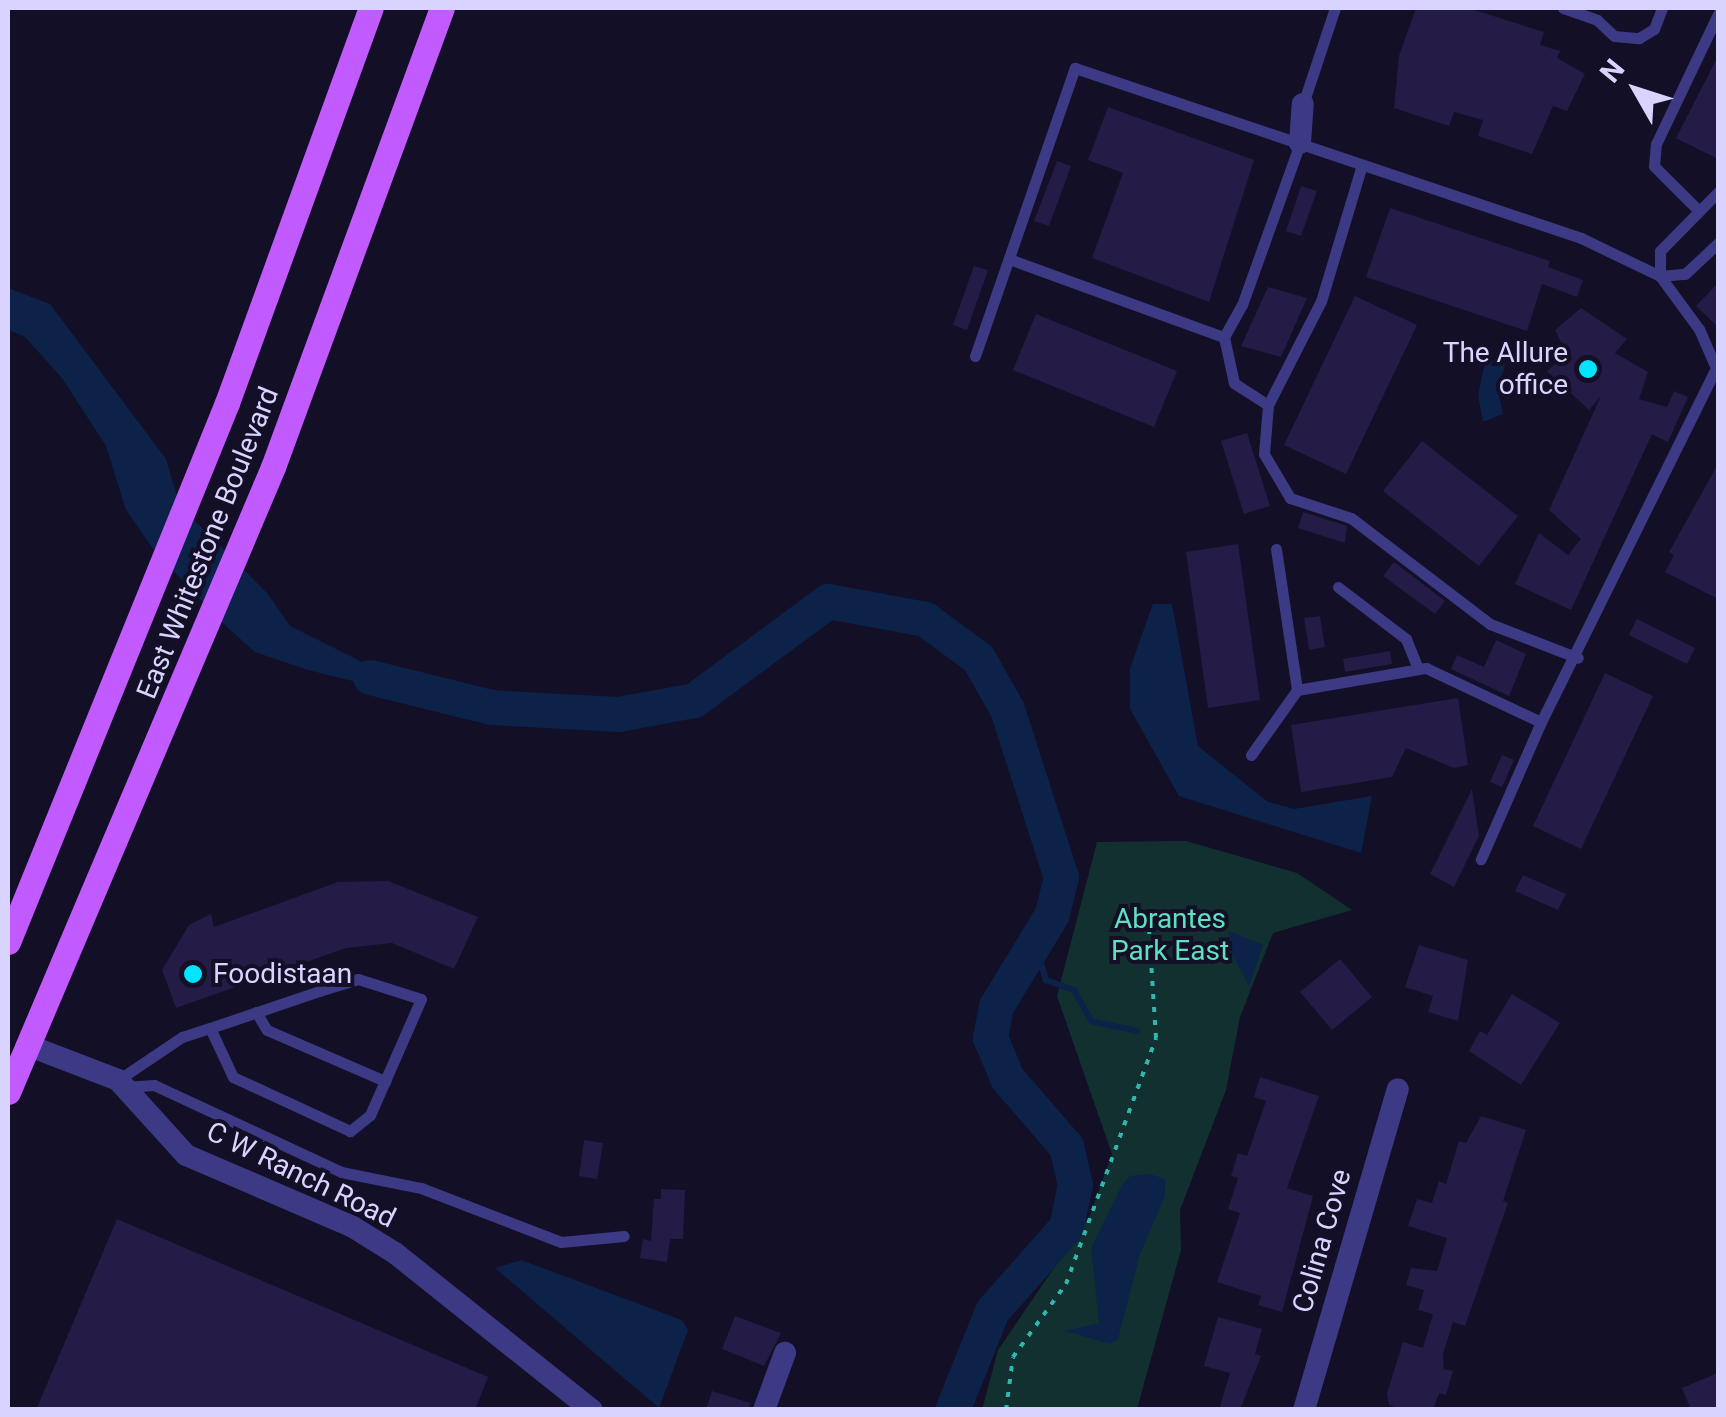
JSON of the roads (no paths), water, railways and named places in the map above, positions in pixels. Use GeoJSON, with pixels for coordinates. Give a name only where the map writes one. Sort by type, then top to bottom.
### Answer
{"type":"FeatureCollection","features":[{"type":"Feature","properties":{"kind":"main road","name":"East Whitestone Boulevard"},"geometry":{"type":"LineString","coordinates":[[8,942],[227,403],[371,8]]}},
{"type":"Feature","properties":{"kind":"main road","name":"East Whitestone Boulevard"},"geometry":{"type":"LineString","coordinates":[[8,1092],[152,762],[273,466],[442,8]]}},
{"type":"Feature","properties":{"kind":"street"},"geometry":{"type":"LineString","coordinates":[[1300,143],[1304,104]]}},
{"type":"Feature","properties":{"kind":"street","name":"C W Ranch Road"},"geometry":{"type":"LineString","coordinates":[[27,1045],[122,1084],[186,1155],[353,1227],[395,1254],[592,1410]]}},
{"type":"Feature","properties":{"kind":"street","name":"Colina Cove"},"geometry":{"type":"LineString","coordinates":[[1304,1410],[1398,1088]]}},
{"type":"Feature","properties":{"kind":"street"},"geometry":{"type":"LineString","coordinates":[[764,1410],[785,1352]]}},
{"type":"Feature","properties":{"kind":"lane"},"geometry":{"type":"LineString","coordinates":[[1304,104],[1335,8]]}},
{"type":"Feature","properties":{"kind":"lane"},"geometry":{"type":"LineString","coordinates":[[1563,8],[1597,20],[1614,36],[1639,38],[1654,29],[1662,8]]}},
{"type":"Feature","properties":{"kind":"lane"},"geometry":{"type":"LineString","coordinates":[[1696,208],[1654,166],[1656,144],[1718,14]]}},
{"type":"Feature","properties":{"kind":"lane"},"geometry":{"type":"LineString","coordinates":[[975,356],[1012,260],[1075,68],[1300,143],[1361,168],[1581,238],[1660,276],[1685,274],[1718,243]]}},
{"type":"Feature","properties":{"kind":"lane"},"geometry":{"type":"LineString","coordinates":[[1268,405],[1234,383],[1224,338],[1300,143]]}},
{"type":"Feature","properties":{"kind":"lane"},"geometry":{"type":"LineString","coordinates":[[1361,168],[1321,301],[1268,405],[1264,454],[1290,498],[1351,518],[1490,624],[1578,658]]}},
{"type":"Feature","properties":{"kind":"lane"},"geometry":{"type":"LineString","coordinates":[[1481,859],[1541,722],[1578,658],[1713,388],[1716,368],[1660,276],[1660,251],[1696,208],[1718,192]]}},
{"type":"Feature","properties":{"kind":"lane"},"geometry":{"type":"LineString","coordinates":[[1012,260],[1224,338]]}},
{"type":"Feature","properties":{"kind":"lane"},"geometry":{"type":"LineString","coordinates":[[1706,346],[1718,337]]}},
{"type":"Feature","properties":{"kind":"lane"},"geometry":{"type":"LineString","coordinates":[[1251,755],[1297,690],[1276,549]]}},
{"type":"Feature","properties":{"kind":"lane"},"geometry":{"type":"LineString","coordinates":[[1338,587],[1409,642],[1418,669]]}},
{"type":"Feature","properties":{"kind":"lane"},"geometry":{"type":"LineString","coordinates":[[1297,690],[1418,669],[1541,722]]}},
{"type":"Feature","properties":{"kind":"lane"},"geometry":{"type":"LineString","coordinates":[[122,1084],[144,1058],[210,1028],[358,979],[421,999],[370,1115],[350,1131],[233,1076],[210,1028]]}},
{"type":"Feature","properties":{"kind":"lane"},"geometry":{"type":"LineString","coordinates":[[256,1012],[266,1030],[384,1081]]}},
{"type":"Feature","properties":{"kind":"lane"},"geometry":{"type":"LineString","coordinates":[[122,1084],[154,1085],[341,1172],[432,1191],[561,1242],[624,1236]]}},
{"type":"Feature","properties":{"kind":"water"},"geometry":{"type":"Polygon","coordinates":[[[8,288],[50,304],[166,459],[180,506],[268,594],[290,626],[416,689],[389,690],[308,670],[255,652],[227,627],[156,553],[126,510],[106,446],[62,378],[24,336],[8,330],[8,288]]]}},
{"type":"Feature","properties":{"kind":"water"},"geometry":{"type":"Polygon","coordinates":[[[1486,358],[1505,365],[1498,390],[1503,414],[1483,422],[1478,395],[1486,358]]]}},
{"type":"Feature","properties":{"kind":"water"},"geometry":{"type":"Polygon","coordinates":[[[1153,604],[1172,604],[1198,746],[1268,802],[1294,809],[1372,796],[1361,853],[1179,796],[1130,709],[1130,668],[1153,604]]]}},
{"type":"Feature","properties":{"kind":"water"},"geometry":{"type":"Polygon","coordinates":[[[1229,931],[1263,945],[1249,986],[1228,946],[1229,931]]]}},
{"type":"Feature","properties":{"kind":"water"},"geometry":{"type":"Polygon","coordinates":[[[1150,1174],[1165,1179],[1165,1196],[1140,1254],[1118,1339],[1110,1344],[1065,1331],[1099,1323],[1091,1248],[1121,1187],[1130,1176],[1150,1174]]]}},
{"type":"Feature","properties":{"kind":"water"},"geometry":{"type":"Polygon","coordinates":[[[521,1260],[682,1320],[688,1330],[659,1408],[495,1268],[521,1260]]]}},
{"type":"Feature","properties":{"kind":"waterway"},"geometry":{"type":"LineString","coordinates":[[370,677],[491,707],[618,714],[694,700],[828,601],[925,619],[978,658],[1007,709],[1061,877],[1052,914],[996,1006],[990,1037],[1007,1078],[1066,1146],[1075,1184],[1066,1227],[992,1311],[952,1410]]}},
{"type":"Feature","properties":{"kind":"waterway"},"geometry":{"type":"LineString","coordinates":[[1035,942],[1046,980],[1074,990],[1091,1021],[1137,1031]]}},
{"type":"Feature","properties":{"kind":"place","name":"The Allure office"},"geometry":{"type":"Point","coordinates":[1588,369]}},
{"type":"Feature","properties":{"kind":"place","name":"Foodistaan"},"geometry":{"type":"Point","coordinates":[193,974]}},
{"type":"Feature","properties":{"kind":"park label","name":"Abrantes Park East"},"geometry":{"type":"Point","coordinates":[1170,935]}}]}
